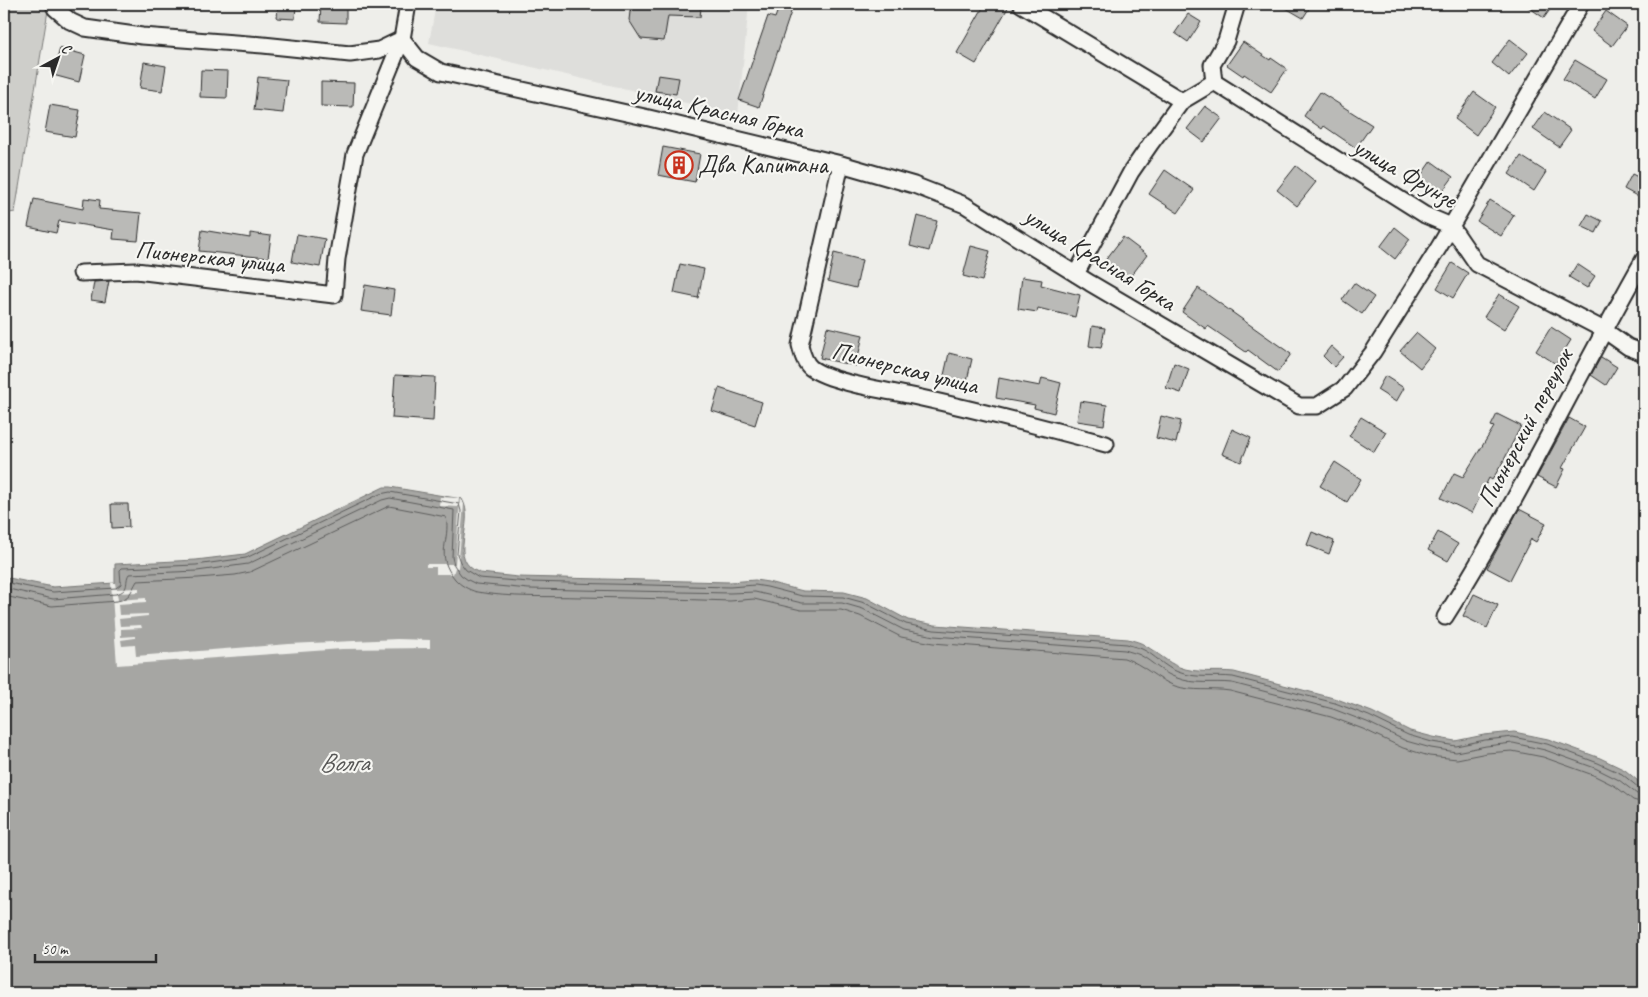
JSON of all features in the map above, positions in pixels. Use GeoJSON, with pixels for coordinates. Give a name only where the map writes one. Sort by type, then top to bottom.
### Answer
{"type":"FeatureCollection","features":[{"type":"Feature","properties":{"kind":"street"},"geometry":{"type":"LineString","coordinates":[[55,6],[70,21],[85,28],[142,36],[350,54],[379,50],[402,40],[408,4]]}},
{"type":"Feature","properties":{"kind":"street"},"geometry":{"type":"LineString","coordinates":[[1021,4],[1182,101]]}},
{"type":"Feature","properties":{"kind":"street"},"geometry":{"type":"LineString","coordinates":[[1076,274],[1131,172],[1182,101],[1214,82],[1212,65],[1226,41],[1237,4]]}},
{"type":"Feature","properties":{"kind":"street","name":"улица Красная Горка"},"geometry":{"type":"LineString","coordinates":[[402,40],[417,58],[441,72],[650,118],[841,164],[914,185],[965,205],[1076,274],[1299,406],[1317,406],[1345,388],[1373,352],[1451,226],[1581,4]]}},
{"type":"Feature","properties":{"kind":"street","name":"Пионерская улица"},"geometry":{"type":"LineString","coordinates":[[81,273],[136,271],[334,295],[337,259],[355,154],[402,40]]}},
{"type":"Feature","properties":{"kind":"street","name":"улица Фрунзе"},"geometry":{"type":"LineString","coordinates":[[1214,82],[1425,215],[1451,226],[1477,264],[1644,353]]}},
{"type":"Feature","properties":{"kind":"street","name":"Пионерская улица"},"geometry":{"type":"LineString","coordinates":[[841,164],[800,344],[803,358],[810,367],[850,382],[1002,416],[1106,444]]}},
{"type":"Feature","properties":{"kind":"street","name":"Пионерский переулок"},"geometry":{"type":"LineString","coordinates":[[1445,618],[1481,560],[1644,259]]}},
{"type":"Feature","properties":{"kind":"shaded area"},"geometry":{"type":"Polygon","coordinates":[[[4,4],[49,4],[15,212],[4,214],[4,4]]]}},
{"type":"Feature","properties":{"kind":"shaded area"},"geometry":{"type":"Polygon","coordinates":[[[436,4],[749,4],[738,115],[429,43],[436,4]]]}},
{"type":"Feature","properties":{"kind":"water","name":"Волга"},"geometry":{"type":"Polygon","coordinates":[[[384,487],[462,499],[466,509],[463,550],[465,559],[470,567],[480,573],[518,577],[730,582],[755,580],[803,591],[844,592],[867,598],[908,620],[935,625],[1128,639],[1144,645],[1179,667],[1200,671],[1234,672],[1337,699],[1372,712],[1410,731],[1433,737],[1455,741],[1484,735],[1514,732],[1548,739],[1600,758],[1625,770],[1644,786],[1644,993],[4,993],[4,577],[53,587],[115,583],[115,564],[196,560],[245,554],[384,487]]]}},
{"type":"Feature","properties":{"kind":"pier"},"geometry":{"type":"Polygon","coordinates":[[[440,497],[459,498],[458,507],[439,506],[440,497]]]}},
{"type":"Feature","properties":{"kind":"pier"},"geometry":{"type":"Polygon","coordinates":[[[460,499],[464,504],[458,568],[455,568],[453,574],[436,574],[436,567],[426,567],[426,564],[455,564],[460,499]]]}},
{"type":"Feature","properties":{"kind":"pier"},"geometry":{"type":"Polygon","coordinates":[[[111,583],[115,583],[116,589],[139,588],[139,592],[117,593],[118,600],[146,598],[146,602],[118,604],[119,615],[148,614],[148,616],[119,619],[120,626],[141,625],[142,628],[121,629],[121,637],[135,636],[135,638],[121,640],[122,646],[135,645],[136,656],[289,644],[397,639],[430,640],[430,648],[342,649],[117,665],[111,583]]]}},
{"type":"Feature","properties":{"kind":"building"},"geometry":{"type":"Polygon","coordinates":[[[278,4],[296,4],[295,19],[277,18],[278,4]]]}},
{"type":"Feature","properties":{"kind":"building"},"geometry":{"type":"Polygon","coordinates":[[[321,4],[346,4],[346,23],[320,22],[321,4]]]}},
{"type":"Feature","properties":{"kind":"building"},"geometry":{"type":"Polygon","coordinates":[[[631,4],[701,7],[700,17],[668,16],[664,41],[641,39],[629,20],[631,4]]]}},
{"type":"Feature","properties":{"kind":"building"},"geometry":{"type":"Polygon","coordinates":[[[780,4],[793,6],[759,107],[739,100],[768,16],[775,18],[780,4]]]}},
{"type":"Feature","properties":{"kind":"building"},"geometry":{"type":"Polygon","coordinates":[[[985,4],[1010,4],[976,64],[957,53],[985,4]]]}},
{"type":"Feature","properties":{"kind":"building"},"geometry":{"type":"Polygon","coordinates":[[[1279,4],[1312,4],[1303,18],[1279,4]]]}},
{"type":"Feature","properties":{"kind":"building"},"geometry":{"type":"Polygon","coordinates":[[[1524,4],[1554,4],[1544,18],[1524,4]]]}},
{"type":"Feature","properties":{"kind":"building"},"geometry":{"type":"Polygon","coordinates":[[[1606,11],[1627,26],[1612,46],[1592,31],[1606,11]]]}},
{"type":"Feature","properties":{"kind":"building"},"geometry":{"type":"Polygon","coordinates":[[[1188,14],[1201,22],[1188,42],[1175,33],[1188,14]]]}},
{"type":"Feature","properties":{"kind":"building"},"geometry":{"type":"Polygon","coordinates":[[[1510,39],[1528,53],[1509,77],[1492,63],[1510,39]]]}},
{"type":"Feature","properties":{"kind":"building"},"geometry":{"type":"Polygon","coordinates":[[[1243,42],[1287,69],[1271,92],[1227,65],[1243,42]]]}},
{"type":"Feature","properties":{"kind":"building"},"geometry":{"type":"Polygon","coordinates":[[[60,48],[85,55],[79,82],[53,75],[60,48]]]}},
{"type":"Feature","properties":{"kind":"building"},"geometry":{"type":"Polygon","coordinates":[[[1575,60],[1607,79],[1595,99],[1563,79],[1575,60]]]}},
{"type":"Feature","properties":{"kind":"building"},"geometry":{"type":"Polygon","coordinates":[[[144,62],[166,66],[162,91],[140,88],[144,62]]]}},
{"type":"Feature","properties":{"kind":"building"},"geometry":{"type":"Polygon","coordinates":[[[201,70],[228,71],[227,98],[200,97],[201,70]]]}},
{"type":"Feature","properties":{"kind":"building"},"geometry":{"type":"Polygon","coordinates":[[[658,75],[679,78],[676,94],[655,91],[658,75]]]}},
{"type":"Feature","properties":{"kind":"building"},"geometry":{"type":"Polygon","coordinates":[[[258,77],[287,80],[283,113],[254,110],[258,77]]]}},
{"type":"Feature","properties":{"kind":"building"},"geometry":{"type":"Polygon","coordinates":[[[321,82],[354,83],[353,107],[321,106],[321,82]]]}},
{"type":"Feature","properties":{"kind":"building"},"geometry":{"type":"Polygon","coordinates":[[[1320,92],[1372,125],[1356,148],[1324,126],[1322,129],[1304,116],[1320,92]]]}},
{"type":"Feature","properties":{"kind":"building"},"geometry":{"type":"Polygon","coordinates":[[[1474,92],[1495,107],[1476,135],[1455,119],[1474,92]]]}},
{"type":"Feature","properties":{"kind":"building"},"geometry":{"type":"Polygon","coordinates":[[[50,105],[80,110],[75,137],[45,132],[50,105]]]}},
{"type":"Feature","properties":{"kind":"building"},"geometry":{"type":"Polygon","coordinates":[[[1205,106],[1222,118],[1204,142],[1187,129],[1205,106]]]}},
{"type":"Feature","properties":{"kind":"building"},"geometry":{"type":"Polygon","coordinates":[[[1545,112],[1571,130],[1559,147],[1533,129],[1545,112]]]}},
{"type":"Feature","properties":{"kind":"building","name":"Два Капитана"},"geometry":{"type":"Polygon","coordinates":[[[663,147],[700,154],[695,182],[658,175],[663,147]]]}},
{"type":"Feature","properties":{"kind":"building"},"geometry":{"type":"Polygon","coordinates":[[[1521,156],[1546,172],[1534,191],[1509,174],[1521,156]]]}},
{"type":"Feature","properties":{"kind":"building"},"geometry":{"type":"Polygon","coordinates":[[[1431,161],[1453,177],[1439,196],[1417,181],[1431,161]]]}},
{"type":"Feature","properties":{"kind":"building"},"geometry":{"type":"Polygon","coordinates":[[[1296,166],[1316,182],[1297,206],[1277,190],[1296,166]]]}},
{"type":"Feature","properties":{"kind":"building"},"geometry":{"type":"Polygon","coordinates":[[[1165,170],[1194,190],[1178,213],[1149,194],[1165,170]]]}},
{"type":"Feature","properties":{"kind":"building"},"geometry":{"type":"Polygon","coordinates":[[[1632,174],[1644,180],[1644,200],[1624,189],[1632,174]]]}},
{"type":"Feature","properties":{"kind":"building"},"geometry":{"type":"Polygon","coordinates":[[[84,198],[100,200],[99,209],[141,213],[138,241],[113,239],[114,230],[59,221],[56,233],[28,227],[34,199],[83,209],[84,198]]]}},
{"type":"Feature","properties":{"kind":"building"},"geometry":{"type":"Polygon","coordinates":[[[1490,200],[1514,215],[1501,236],[1477,221],[1490,200]]]}},
{"type":"Feature","properties":{"kind":"building"},"geometry":{"type":"Polygon","coordinates":[[[1588,214],[1602,221],[1596,233],[1581,226],[1588,214]]]}},
{"type":"Feature","properties":{"kind":"building"},"geometry":{"type":"Polygon","coordinates":[[[917,216],[937,221],[929,251],[910,246],[917,216]]]}},
{"type":"Feature","properties":{"kind":"building"},"geometry":{"type":"Polygon","coordinates":[[[1395,227],[1410,239],[1395,259],[1380,247],[1395,227]]]}},
{"type":"Feature","properties":{"kind":"building"},"geometry":{"type":"Polygon","coordinates":[[[202,230],[250,238],[250,233],[271,236],[268,258],[199,251],[202,230]]]}},
{"type":"Feature","properties":{"kind":"building"},"geometry":{"type":"Polygon","coordinates":[[[297,234],[325,239],[320,267],[292,262],[297,234]]]}},
{"type":"Feature","properties":{"kind":"building"},"geometry":{"type":"Polygon","coordinates":[[[1123,237],[1147,255],[1128,280],[1104,262],[1123,237]]]}},
{"type":"Feature","properties":{"kind":"building"},"geometry":{"type":"Polygon","coordinates":[[[971,246],[990,251],[982,281],[963,276],[971,246]]]}},
{"type":"Feature","properties":{"kind":"building"},"geometry":{"type":"Polygon","coordinates":[[[834,253],[862,260],[856,288],[828,281],[834,253]]]}},
{"type":"Feature","properties":{"kind":"building"},"geometry":{"type":"Polygon","coordinates":[[[1452,263],[1468,273],[1453,298],[1437,288],[1452,263]]]}},
{"type":"Feature","properties":{"kind":"building"},"geometry":{"type":"Polygon","coordinates":[[[680,264],[704,269],[698,298],[674,293],[680,264]]]}},
{"type":"Feature","properties":{"kind":"building"},"geometry":{"type":"Polygon","coordinates":[[[1577,264],[1595,276],[1587,288],[1569,277],[1577,264]]]}},
{"type":"Feature","properties":{"kind":"building"},"geometry":{"type":"Polygon","coordinates":[[[1022,277],[1042,280],[1041,285],[1080,295],[1075,317],[1038,308],[1037,312],[1018,309],[1022,277]]]}},
{"type":"Feature","properties":{"kind":"building"},"geometry":{"type":"Polygon","coordinates":[[[109,281],[105,302],[91,300],[94,282],[109,281]]]}},
{"type":"Feature","properties":{"kind":"building"},"geometry":{"type":"Polygon","coordinates":[[[1354,283],[1374,297],[1362,314],[1342,300],[1354,283]]]}},
{"type":"Feature","properties":{"kind":"building"},"geometry":{"type":"Polygon","coordinates":[[[365,285],[394,290],[391,315],[361,311],[365,285]]]}},
{"type":"Feature","properties":{"kind":"building"},"geometry":{"type":"Polygon","coordinates":[[[1198,288],[1291,354],[1278,372],[1248,350],[1246,352],[1208,326],[1206,329],[1182,312],[1198,288]]]}},
{"type":"Feature","properties":{"kind":"building"},"geometry":{"type":"Polygon","coordinates":[[[1499,294],[1519,306],[1504,330],[1484,317],[1499,294]]]}},
{"type":"Feature","properties":{"kind":"building"},"geometry":{"type":"Polygon","coordinates":[[[1092,326],[1105,328],[1101,348],[1089,346],[1092,326]]]}},
{"type":"Feature","properties":{"kind":"building"},"geometry":{"type":"Polygon","coordinates":[[[827,327],[863,335],[856,366],[820,358],[827,327]]]}},
{"type":"Feature","properties":{"kind":"building"},"geometry":{"type":"Polygon","coordinates":[[[1551,327],[1571,340],[1556,364],[1536,351],[1551,327]]]}},
{"type":"Feature","properties":{"kind":"building"},"geometry":{"type":"Polygon","coordinates":[[[1416,333],[1435,349],[1420,368],[1400,351],[1416,333]]]}},
{"type":"Feature","properties":{"kind":"building"},"geometry":{"type":"Polygon","coordinates":[[[1331,346],[1343,357],[1334,367],[1323,356],[1331,346]]]}},
{"type":"Feature","properties":{"kind":"building"},"geometry":{"type":"Polygon","coordinates":[[[949,353],[972,359],[965,389],[942,384],[949,353]]]}},
{"type":"Feature","properties":{"kind":"building"},"geometry":{"type":"Polygon","coordinates":[[[1601,357],[1617,367],[1606,385],[1591,375],[1601,357]]]}},
{"type":"Feature","properties":{"kind":"building"},"geometry":{"type":"Polygon","coordinates":[[[1174,363],[1189,369],[1181,393],[1166,388],[1174,363]]]}},
{"type":"Feature","properties":{"kind":"building"},"geometry":{"type":"Polygon","coordinates":[[[395,375],[435,377],[433,421],[392,418],[395,375]]]}},
{"type":"Feature","properties":{"kind":"building"},"geometry":{"type":"Polygon","coordinates":[[[1385,376],[1404,388],[1396,402],[1377,390],[1385,376]]]}},
{"type":"Feature","properties":{"kind":"building"},"geometry":{"type":"Polygon","coordinates":[[[999,378],[1040,386],[1042,378],[1061,383],[1054,413],[1034,408],[1035,405],[996,398],[999,378]]]}},
{"type":"Feature","properties":{"kind":"building"},"geometry":{"type":"Polygon","coordinates":[[[719,388],[762,402],[755,425],[712,411],[719,388]]]}},
{"type":"Feature","properties":{"kind":"building"},"geometry":{"type":"Polygon","coordinates":[[[1080,401],[1107,405],[1104,425],[1077,421],[1080,401]]]}},
{"type":"Feature","properties":{"kind":"building"},"geometry":{"type":"Polygon","coordinates":[[[1497,414],[1521,426],[1492,480],[1489,478],[1472,513],[1441,498],[1454,473],[1463,477],[1494,427],[1491,426],[1497,414]]]}},
{"type":"Feature","properties":{"kind":"building"},"geometry":{"type":"Polygon","coordinates":[[[1161,416],[1181,421],[1176,443],[1156,438],[1161,416]]]}},
{"type":"Feature","properties":{"kind":"building"},"geometry":{"type":"Polygon","coordinates":[[[1361,417],[1386,432],[1374,452],[1349,436],[1361,417]]]}},
{"type":"Feature","properties":{"kind":"building"},"geometry":{"type":"Polygon","coordinates":[[[1569,418],[1585,427],[1562,468],[1565,469],[1556,487],[1537,477],[1569,418]]]}},
{"type":"Feature","properties":{"kind":"building"},"geometry":{"type":"Polygon","coordinates":[[[1232,429],[1251,438],[1241,462],[1222,454],[1232,429]]]}},
{"type":"Feature","properties":{"kind":"building"},"geometry":{"type":"Polygon","coordinates":[[[1335,462],[1361,479],[1347,502],[1320,486],[1335,462]]]}},
{"type":"Feature","properties":{"kind":"building"},"geometry":{"type":"Polygon","coordinates":[[[111,504],[128,504],[129,527],[112,528],[111,504]]]}},
{"type":"Feature","properties":{"kind":"building"},"geometry":{"type":"Polygon","coordinates":[[[1519,509],[1546,523],[1536,542],[1531,539],[1510,580],[1487,568],[1519,509]]]}},
{"type":"Feature","properties":{"kind":"building"},"geometry":{"type":"Polygon","coordinates":[[[1312,532],[1334,541],[1329,554],[1307,545],[1312,532]]]}},
{"type":"Feature","properties":{"kind":"building"},"geometry":{"type":"Polygon","coordinates":[[[1438,532],[1458,544],[1448,561],[1428,550],[1438,532]]]}},
{"type":"Feature","properties":{"kind":"building"},"geometry":{"type":"Polygon","coordinates":[[[1474,594],[1498,605],[1487,628],[1463,616],[1474,594]]]}},
{"type":"Feature","properties":{"kind":"place","name":"Два Капитана"},"geometry":{"type":"Point","coordinates":[679,165]}}]}
